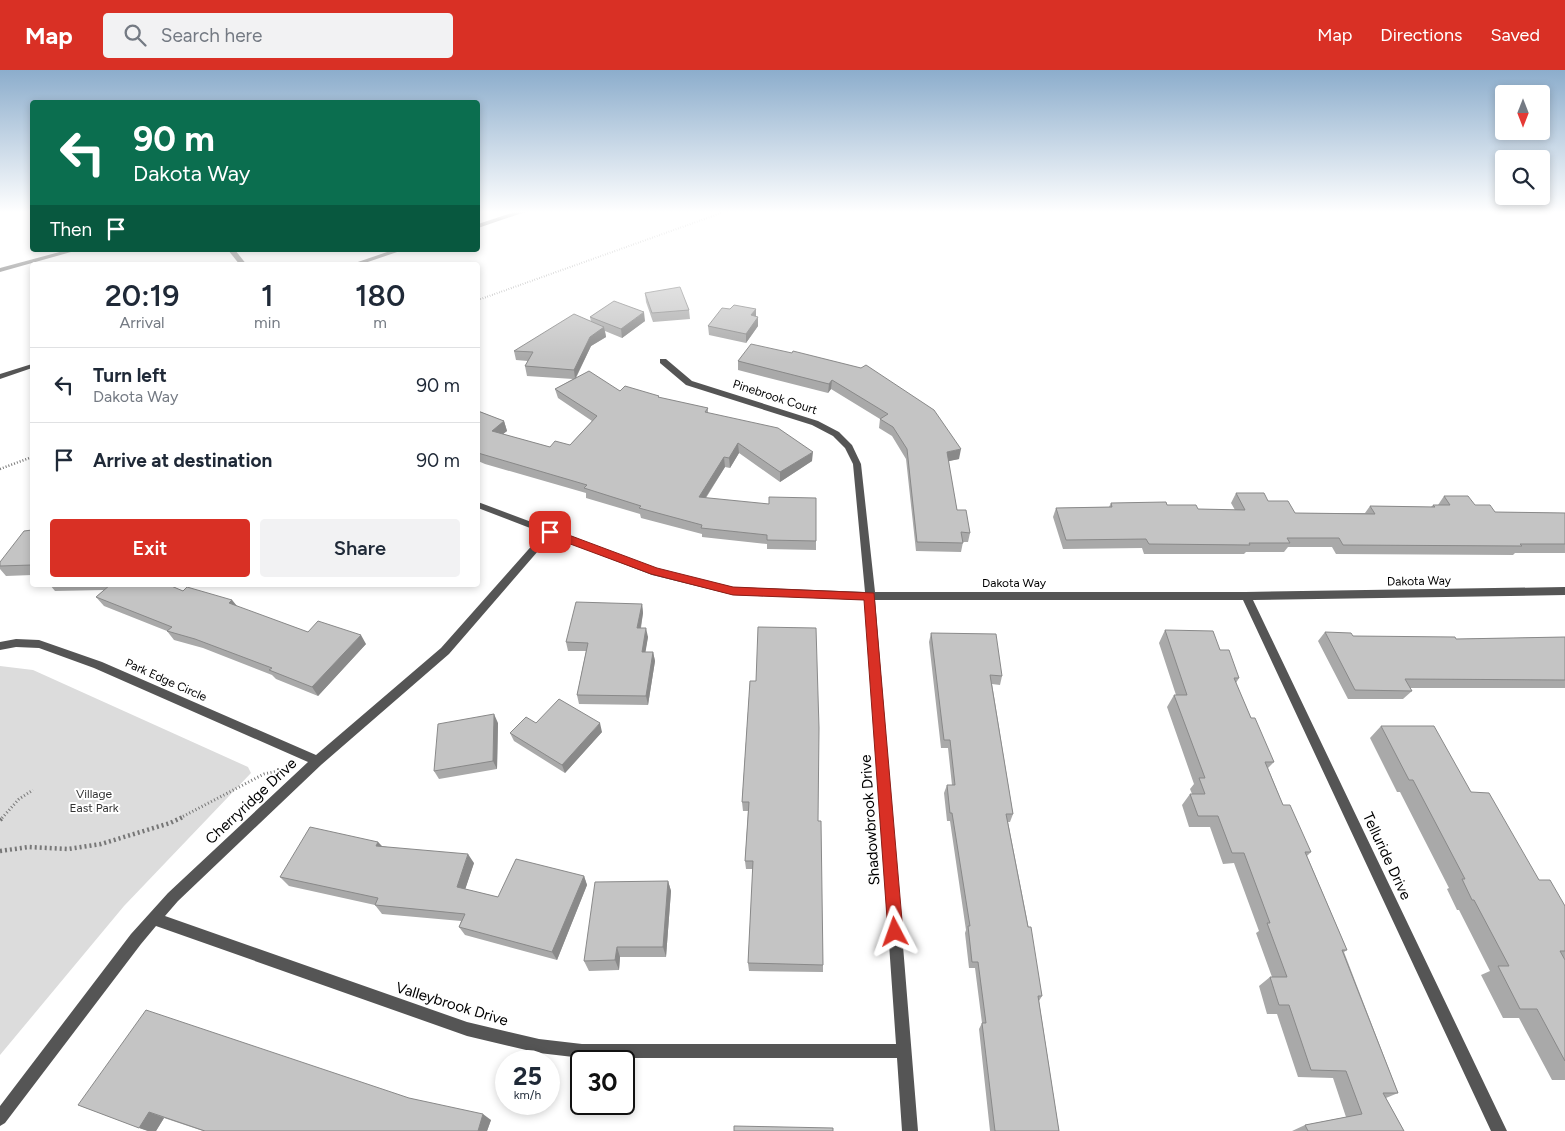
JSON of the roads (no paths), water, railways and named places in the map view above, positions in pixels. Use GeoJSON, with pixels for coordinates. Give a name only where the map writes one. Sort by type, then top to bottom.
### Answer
{"type":"FeatureCollection","features":[{"type":"Feature","properties":{"kind":"street"},"geometry":{"type":"LineString","coordinates":[[0,270],[30,262]]}},
{"type":"Feature","properties":{"kind":"street","name":"Pinebrook Court"},"geometry":{"type":"LineString","coordinates":[[663,361],[689,383],[815,422],[836,434],[849,446],[857,464],[870,596]]}},
{"type":"Feature","properties":{"kind":"street"},"geometry":{"type":"LineString","coordinates":[[0,377],[30,367]]}},
{"type":"Feature","properties":{"kind":"street","name":"Dakota Way"},"geometry":{"type":"LineString","coordinates":[[480,506],[655,572],[733,591],[870,596],[1246,596],[1565,591]]}},
{"type":"Feature","properties":{"kind":"street","name":"Cherryridge Drive"},"geometry":{"type":"LineString","coordinates":[[0,1118],[136,939],[180,890],[316,762],[445,651],[550,532]]}},
{"type":"Feature","properties":{"kind":"street","name":"Shadowbrook Drive"},"geometry":{"type":"LineString","coordinates":[[870,596],[910,1131]]}},
{"type":"Feature","properties":{"kind":"street","name":"Telluride Drive"},"geometry":{"type":"LineString","coordinates":[[1246,596],[1499,1131]]}},
{"type":"Feature","properties":{"kind":"street","name":"Park Edge Circle"},"geometry":{"type":"LineString","coordinates":[[0,646],[16,643],[39,644],[98,665],[316,762]]}},
{"type":"Feature","properties":{"kind":"street","name":"Valleybrook Drive"},"geometry":{"type":"LineString","coordinates":[[154,918],[467,1029],[539,1046],[582,1051],[904,1051]]}},
{"type":"Feature","properties":{"kind":"park label","name":"Village East Park"},"geometry":{"type":"Point","coordinates":[94,801]}}]}
